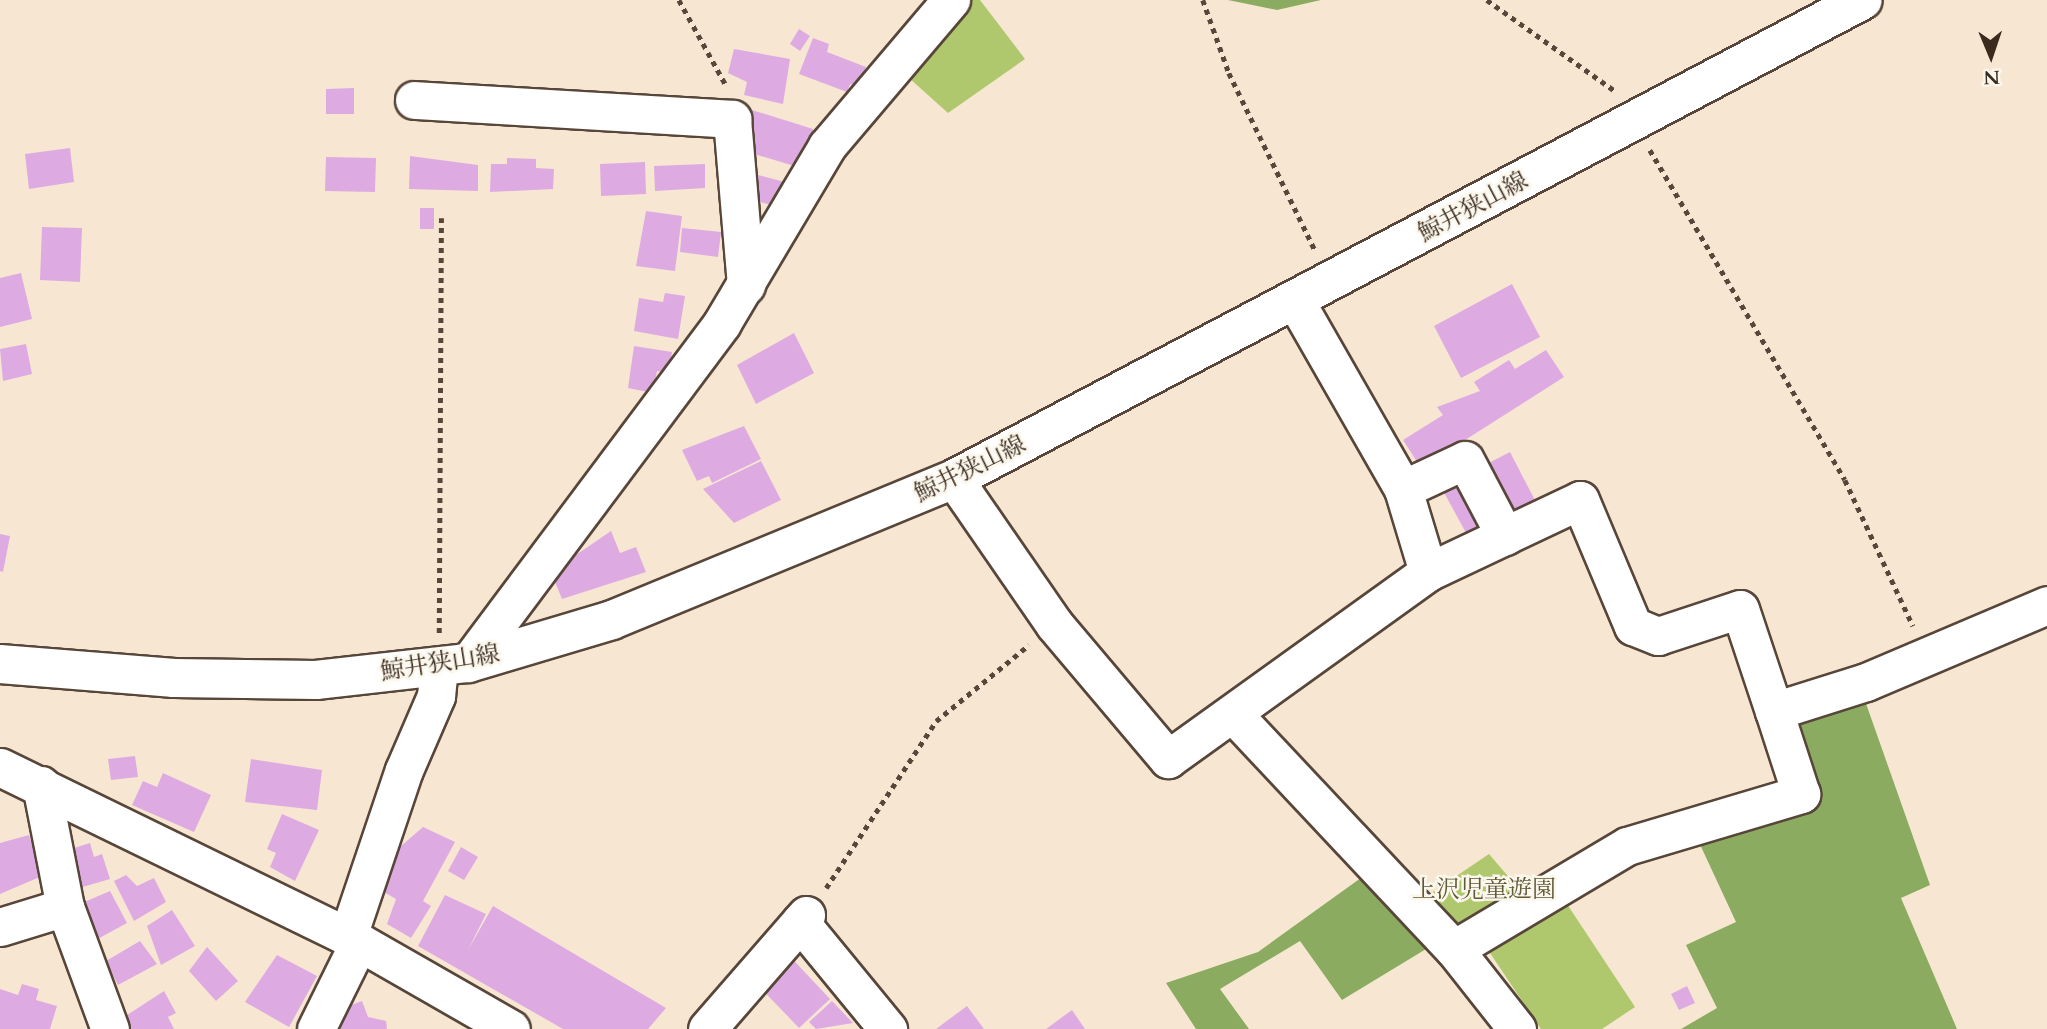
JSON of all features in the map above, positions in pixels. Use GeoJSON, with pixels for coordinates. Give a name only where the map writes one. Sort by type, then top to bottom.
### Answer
{"type":"FeatureCollection","features":[{"type":"Feature","properties":{"kind":"main road","name":"鯨井狭山線"},"geometry":{"type":"LineString","coordinates":[[0,664],[245,681],[453,666],[612,620],[954,479],[1296,302],[1863,0]]}},
{"type":"Feature","properties":{"kind":"street"},"geometry":{"type":"LineString","coordinates":[[316,1029],[354,939],[404,769],[436,696],[453,666],[746,285],[827,146],[951,0]]}},
{"type":"Feature","properties":{"kind":"street"},"geometry":{"type":"LineString","coordinates":[[414,100],[732,118],[746,285]]}},
{"type":"Feature","properties":{"kind":"street"},"geometry":{"type":"LineString","coordinates":[[1296,302],[1403,489],[1427,572]]}},
{"type":"Feature","properties":{"kind":"street"},"geometry":{"type":"LineString","coordinates":[[1403,489],[1465,460],[1505,536]]}},
{"type":"Feature","properties":{"kind":"street"},"geometry":{"type":"LineString","coordinates":[[954,479],[1054,624],[1168,760],[1234,715],[1427,572],[1580,499],[1633,626],[1658,636],[1741,609],[1801,794],[1627,846],[1454,949]]}},
{"type":"Feature","properties":{"kind":"street"},"geometry":{"type":"LineString","coordinates":[[1774,711],[1866,682],[1924,652],[2047,605]]}},
{"type":"Feature","properties":{"kind":"street"},"geometry":{"type":"LineString","coordinates":[[1234,715],[1454,949],[1517,1029]]}},
{"type":"Feature","properties":{"kind":"street"},"geometry":{"type":"LineString","coordinates":[[0,767],[354,939],[511,1029]]}},
{"type":"Feature","properties":{"kind":"street"},"geometry":{"type":"LineString","coordinates":[[41,785],[65,907],[110,1029]]}},
{"type":"Feature","properties":{"kind":"street"},"geometry":{"type":"LineString","coordinates":[[0,927],[65,907]]}},
{"type":"Feature","properties":{"kind":"street"},"geometry":{"type":"LineString","coordinates":[[707,1029],[803,919],[888,1029]]}},
{"type":"Feature","properties":{"kind":"path"},"geometry":{"type":"LineString","coordinates":[[679,0],[730,93],[732,118]]}},
{"type":"Feature","properties":{"kind":"path"},"geometry":{"type":"LineString","coordinates":[[1203,0],[1229,73],[1330,282]]}},
{"type":"Feature","properties":{"kind":"path"},"geometry":{"type":"LineString","coordinates":[[1487,0],[1610,85],[1635,122],[1844,480],[1924,652]]}},
{"type":"Feature","properties":{"kind":"path"},"geometry":{"type":"LineString","coordinates":[[441,218],[453,666]]}},
{"type":"Feature","properties":{"kind":"path"},"geometry":{"type":"LineString","coordinates":[[803,919],[936,721],[1054,624]]}},
{"type":"Feature","properties":{"kind":"green space"},"geometry":{"type":"Polygon","coordinates":[[[962,0],[980,0],[1025,59],[948,113],[899,69],[962,0]]]}},
{"type":"Feature","properties":{"kind":"green space"},"geometry":{"type":"Polygon","coordinates":[[[1228,0],[1321,0],[1277,10],[1228,0]]]}},
{"type":"Feature","properties":{"kind":"green space"},"geometry":{"type":"Polygon","coordinates":[[[1863,695],[1930,885],[1901,898],[1957,1029],[1681,1029],[1717,1008],[1686,945],[1736,922],[1697,838],[1811,798],[1786,720],[1863,695]]]}},
{"type":"Feature","properties":{"kind":"green space","name":"上沢児童遊園"},"geometry":{"type":"Polygon","coordinates":[[[1489,854],[1525,896],[1458,938],[1418,902],[1489,854]]]}},
{"type":"Feature","properties":{"kind":"green space"},"geometry":{"type":"Polygon","coordinates":[[[1365,875],[1431,946],[1342,1000],[1300,941],[1220,989],[1249,1029],[1196,1029],[1166,983],[1258,952],[1365,875]]]}},
{"type":"Feature","properties":{"kind":"green space"},"geometry":{"type":"Polygon","coordinates":[[[1563,898],[1635,1007],[1602,1029],[1541,1029],[1486,947],[1563,898]]]}},
{"type":"Feature","properties":{"kind":"building"},"geometry":{"type":"Polygon","coordinates":[[[799,29],[810,36],[800,51],[790,44],[799,29]]]}},
{"type":"Feature","properties":{"kind":"building"},"geometry":{"type":"Polygon","coordinates":[[[813,38],[829,44],[827,52],[866,67],[859,87],[850,84],[847,92],[799,74],[813,38]]]}},
{"type":"Feature","properties":{"kind":"building"},"geometry":{"type":"Polygon","coordinates":[[[734,49],[790,59],[783,104],[744,95],[747,82],[728,73],[734,49]]]}},
{"type":"Feature","properties":{"kind":"building"},"geometry":{"type":"Polygon","coordinates":[[[354,88],[354,114],[326,114],[326,89],[354,88]]]}},
{"type":"Feature","properties":{"kind":"building"},"geometry":{"type":"Polygon","coordinates":[[[752,110],[813,129],[801,168],[744,151],[745,111],[752,110]]]}},
{"type":"Feature","properties":{"kind":"building"},"geometry":{"type":"Polygon","coordinates":[[[70,148],[74,182],[29,189],[25,154],[70,148]]]}},
{"type":"Feature","properties":{"kind":"building"},"geometry":{"type":"Polygon","coordinates":[[[410,156],[478,165],[478,191],[409,189],[410,156]]]}},
{"type":"Feature","properties":{"kind":"building"},"geometry":{"type":"Polygon","coordinates":[[[326,157],[376,158],[375,192],[325,191],[326,157]]]}},
{"type":"Feature","properties":{"kind":"building"},"geometry":{"type":"Polygon","coordinates":[[[507,158],[536,159],[536,168],[554,169],[553,189],[490,192],[491,164],[507,164],[507,158]]]}},
{"type":"Feature","properties":{"kind":"building"},"geometry":{"type":"Polygon","coordinates":[[[645,162],[646,194],[601,196],[600,164],[645,162]]]}},
{"type":"Feature","properties":{"kind":"building"},"geometry":{"type":"Polygon","coordinates":[[[705,164],[705,188],[655,191],[654,166],[705,164]]]}},
{"type":"Feature","properties":{"kind":"building"},"geometry":{"type":"Polygon","coordinates":[[[758,175],[785,182],[779,207],[752,200],[758,175]]]}},
{"type":"Feature","properties":{"kind":"building"},"geometry":{"type":"Polygon","coordinates":[[[420,208],[434,208],[434,229],[420,229],[420,208]]]}},
{"type":"Feature","properties":{"kind":"building"},"geometry":{"type":"Polygon","coordinates":[[[646,211],[682,216],[675,271],[636,266],[646,211]]]}},
{"type":"Feature","properties":{"kind":"building"},"geometry":{"type":"Polygon","coordinates":[[[42,227],[82,228],[80,282],[40,280],[42,227]]]}},
{"type":"Feature","properties":{"kind":"building"},"geometry":{"type":"Polygon","coordinates":[[[682,228],[721,232],[718,257],[680,252],[682,228]]]}},
{"type":"Feature","properties":{"kind":"building"},"geometry":{"type":"Polygon","coordinates":[[[21,273],[32,319],[0,327],[0,278],[21,273]]]}},
{"type":"Feature","properties":{"kind":"building"},"geometry":{"type":"Polygon","coordinates":[[[1512,284],[1540,337],[1461,378],[1434,326],[1512,284]]]}},
{"type":"Feature","properties":{"kind":"building"},"geometry":{"type":"Polygon","coordinates":[[[665,293],[685,296],[678,339],[634,331],[639,298],[663,302],[665,293]]]}},
{"type":"Feature","properties":{"kind":"building"},"geometry":{"type":"Polygon","coordinates":[[[794,333],[814,373],[756,404],[737,365],[794,333]]]}},
{"type":"Feature","properties":{"kind":"building"},"geometry":{"type":"Polygon","coordinates":[[[26,344],[32,374],[3,381],[0,349],[26,344]]]}},
{"type":"Feature","properties":{"kind":"building"},"geometry":{"type":"Polygon","coordinates":[[[634,346],[672,352],[669,373],[657,371],[653,393],[628,388],[634,346]]]}},
{"type":"Feature","properties":{"kind":"building"},"geometry":{"type":"Polygon","coordinates":[[[1546,350],[1564,377],[1421,468],[1403,440],[1443,415],[1437,407],[1480,391],[1474,382],[1509,360],[1515,369],[1546,350]]]}},
{"type":"Feature","properties":{"kind":"building"},"geometry":{"type":"Polygon","coordinates":[[[744,426],[761,459],[712,483],[709,476],[697,481],[682,450],[744,426]]]}},
{"type":"Feature","properties":{"kind":"building"},"geometry":{"type":"Polygon","coordinates":[[[1510,452],[1539,508],[1511,523],[1481,467],[1510,452]]]}},
{"type":"Feature","properties":{"kind":"building"},"geometry":{"type":"Polygon","coordinates":[[[761,461],[781,500],[734,523],[703,489],[761,461]]]}},
{"type":"Feature","properties":{"kind":"building"},"geometry":{"type":"Polygon","coordinates":[[[1461,476],[1492,531],[1471,542],[1441,487],[1461,476]]]}},
{"type":"Feature","properties":{"kind":"building"},"geometry":{"type":"Polygon","coordinates":[[[611,531],[620,553],[636,547],[646,572],[562,599],[551,572],[611,531]]]}},
{"type":"Feature","properties":{"kind":"building"},"geometry":{"type":"Polygon","coordinates":[[[0,534],[10,536],[3,572],[0,571],[0,534]]]}},
{"type":"Feature","properties":{"kind":"building"},"geometry":{"type":"Polygon","coordinates":[[[135,756],[138,777],[111,780],[108,759],[135,756]]]}},
{"type":"Feature","properties":{"kind":"building"},"geometry":{"type":"Polygon","coordinates":[[[251,759],[322,770],[317,810],[245,802],[251,759]]]}},
{"type":"Feature","properties":{"kind":"building"},"geometry":{"type":"Polygon","coordinates":[[[163,773],[211,795],[194,832],[132,805],[143,781],[157,787],[163,773]]]}},
{"type":"Feature","properties":{"kind":"building"},"geometry":{"type":"Polygon","coordinates":[[[282,814],[319,830],[295,881],[270,867],[276,853],[267,849],[282,814]]]}},
{"type":"Feature","properties":{"kind":"building"},"geometry":{"type":"Polygon","coordinates":[[[423,827],[455,842],[423,901],[431,906],[411,938],[387,924],[396,899],[377,888],[393,853],[423,827]]]}},
{"type":"Feature","properties":{"kind":"building"},"geometry":{"type":"Polygon","coordinates":[[[29,835],[42,876],[0,894],[0,843],[29,835]]]}},
{"type":"Feature","properties":{"kind":"building"},"geometry":{"type":"Polygon","coordinates":[[[90,843],[94,857],[102,854],[110,879],[69,891],[58,853],[90,843]]]}},
{"type":"Feature","properties":{"kind":"building"},"geometry":{"type":"Polygon","coordinates":[[[461,847],[478,857],[464,880],[448,871],[461,847]]]}},
{"type":"Feature","properties":{"kind":"building"},"geometry":{"type":"Polygon","coordinates":[[[126,875],[137,886],[154,878],[166,902],[134,921],[114,881],[126,875]]]}},
{"type":"Feature","properties":{"kind":"building"},"geometry":{"type":"Polygon","coordinates":[[[110,891],[127,923],[92,942],[82,903],[110,891]]]}},
{"type":"Feature","properties":{"kind":"building"},"geometry":{"type":"Polygon","coordinates":[[[445,895],[486,914],[468,950],[493,906],[666,1008],[648,1029],[563,1029],[418,946],[445,895]]]}},
{"type":"Feature","properties":{"kind":"building"},"geometry":{"type":"Polygon","coordinates":[[[172,910],[195,946],[161,965],[147,926],[172,910]]]}},
{"type":"Feature","properties":{"kind":"building"},"geometry":{"type":"Polygon","coordinates":[[[140,941],[157,964],[118,985],[106,961],[140,941]]]}},
{"type":"Feature","properties":{"kind":"building"},"geometry":{"type":"Polygon","coordinates":[[[207,947],[238,981],[216,1001],[189,971],[207,947]]]}},
{"type":"Feature","properties":{"kind":"building"},"geometry":{"type":"Polygon","coordinates":[[[784,950],[830,999],[799,1028],[753,980],[784,950]]]}},
{"type":"Feature","properties":{"kind":"building"},"geometry":{"type":"Polygon","coordinates":[[[277,955],[317,976],[289,1027],[245,1002],[277,955]]]}},
{"type":"Feature","properties":{"kind":"building"},"geometry":{"type":"Polygon","coordinates":[[[22,984],[39,989],[36,1000],[57,1006],[50,1029],[0,1029],[0,989],[18,995],[22,984]]]}},
{"type":"Feature","properties":{"kind":"building"},"geometry":{"type":"Polygon","coordinates":[[[1687,986],[1695,1003],[1679,1010],[1671,994],[1687,986]]]}},
{"type":"Feature","properties":{"kind":"building"},"geometry":{"type":"Polygon","coordinates":[[[164,991],[176,1013],[168,1017],[174,1029],[127,1029],[121,1019],[164,991]]]}},
{"type":"Feature","properties":{"kind":"building"},"geometry":{"type":"Polygon","coordinates":[[[362,1001],[368,1017],[386,1021],[387,1029],[339,1029],[338,1010],[362,1001]]]}},
{"type":"Feature","properties":{"kind":"building"},"geometry":{"type":"Polygon","coordinates":[[[832,1001],[853,1023],[816,1029],[809,1022],[832,1001]]]}},
{"type":"Feature","properties":{"kind":"building"},"geometry":{"type":"Polygon","coordinates":[[[967,1006],[984,1029],[936,1029],[967,1006]]]}},
{"type":"Feature","properties":{"kind":"building"},"geometry":{"type":"Polygon","coordinates":[[[1072,1010],[1085,1029],[1046,1029],[1072,1010]]]}}]}
